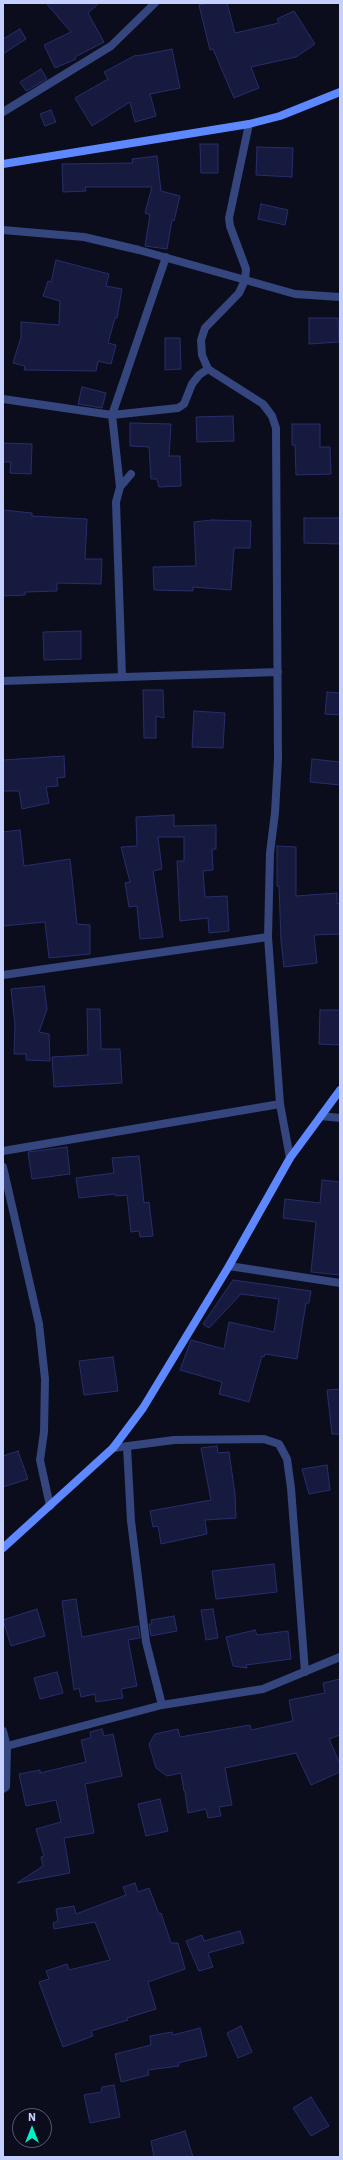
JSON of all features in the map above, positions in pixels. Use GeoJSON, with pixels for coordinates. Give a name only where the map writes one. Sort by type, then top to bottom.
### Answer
{"type":"FeatureCollection","features":[{"type":"Feature","properties":{"kind":"street"},"geometry":{"type":"LineString","coordinates":[[3,112],[111,46],[155,3]]}},
{"type":"Feature","properties":{"kind":"street"},"geometry":{"type":"LineString","coordinates":[[3,164],[249,124],[280,116],[340,92]]}},
{"type":"Feature","properties":{"kind":"street"},"geometry":{"type":"LineString","coordinates":[[249,124],[229,218],[230,226],[246,269],[245,280],[239,293],[205,328],[201,340],[202,355],[208,369],[262,404],[272,416],[276,428],[278,759],[275,813],[270,853],[268,937],[280,1104],[290,1158]]}},
{"type":"Feature","properties":{"kind":"street"},"geometry":{"type":"LineString","coordinates":[[3,230],[84,237],[166,257],[295,294],[340,296]]}},
{"type":"Feature","properties":{"kind":"street"},"geometry":{"type":"LineString","coordinates":[[122,677],[116,502],[120,487],[112,415],[166,257]]}},
{"type":"Feature","properties":{"kind":"street"},"geometry":{"type":"LineString","coordinates":[[3,399],[112,415],[182,407],[192,384],[199,375],[208,369]]}},
{"type":"Feature","properties":{"kind":"street"},"geometry":{"type":"LineString","coordinates":[[120,487],[131,474]]}},
{"type":"Feature","properties":{"kind":"street"},"geometry":{"type":"LineString","coordinates":[[3,681],[278,672]]}},
{"type":"Feature","properties":{"kind":"street"},"geometry":{"type":"LineString","coordinates":[[3,975],[268,937]]}},
{"type":"Feature","properties":{"kind":"street"},"geometry":{"type":"LineString","coordinates":[[3,1548],[113,1448],[143,1408],[229,1266],[290,1158],[340,1090]]}},
{"type":"Feature","properties":{"kind":"street"},"geometry":{"type":"LineString","coordinates":[[3,1151],[280,1104]]}},
{"type":"Feature","properties":{"kind":"street"},"geometry":{"type":"LineString","coordinates":[[321,1116],[340,1118]]}},
{"type":"Feature","properties":{"kind":"street"},"geometry":{"type":"LineString","coordinates":[[3,1168],[39,1324],[45,1379],[44,1432],[40,1460],[50,1506]]}},
{"type":"Feature","properties":{"kind":"street"},"geometry":{"type":"LineString","coordinates":[[229,1266],[340,1283]]}},
{"type":"Feature","properties":{"kind":"street"},"geometry":{"type":"LineString","coordinates":[[113,1448],[174,1440],[264,1439],[279,1444],[287,1459],[291,1488],[305,1672]]}},
{"type":"Feature","properties":{"kind":"street"},"geometry":{"type":"LineString","coordinates":[[127,1446],[131,1521],[146,1642],[162,1706]]}},
{"type":"Feature","properties":{"kind":"street"},"geometry":{"type":"LineString","coordinates":[[7,1746],[162,1706],[262,1689],[340,1657]]}},
{"type":"Feature","properties":{"kind":"street"},"geometry":{"type":"LineString","coordinates":[[3,1731],[7,1746],[6,1787],[3,1789]]}},
{"type":"Feature","properties":{"kind":"building"},"geometry":{"type":"Polygon","coordinates":[[[46,3],[99,3],[88,13],[104,42],[75,57],[76,59],[55,68],[44,45],[71,32],[46,3]]]}},
{"type":"Feature","properties":{"kind":"building"},"geometry":{"type":"Polygon","coordinates":[[[207,3],[227,3],[235,33],[279,23],[277,19],[294,11],[315,44],[296,57],[251,67],[259,88],[234,98],[213,49],[210,50],[199,5],[207,3]]]}},
{"type":"Feature","properties":{"kind":"building"},"geometry":{"type":"Polygon","coordinates":[[[20,29],[26,39],[3,54],[3,39],[20,29]]]}},
{"type":"Feature","properties":{"kind":"building"},"geometry":{"type":"Polygon","coordinates":[[[172,49],[180,88],[150,94],[156,116],[135,122],[130,102],[92,126],[75,98],[108,79],[104,72],[136,55],[172,49]]]}},
{"type":"Feature","properties":{"kind":"building"},"geometry":{"type":"Polygon","coordinates":[[[41,69],[47,79],[26,91],[20,82],[41,69]]]}},
{"type":"Feature","properties":{"kind":"building"},"geometry":{"type":"Polygon","coordinates":[[[51,110],[56,122],[45,126],[40,114],[51,110]]]}},
{"type":"Feature","properties":{"kind":"building"},"geometry":{"type":"Polygon","coordinates":[[[200,144],[218,144],[218,173],[201,173],[200,144]]]}},
{"type":"Feature","properties":{"kind":"building"},"geometry":{"type":"Polygon","coordinates":[[[257,147],[293,148],[292,177],[256,175],[257,147]]]}},
{"type":"Feature","properties":{"kind":"building"},"geometry":{"type":"Polygon","coordinates":[[[157,156],[161,191],[180,196],[174,221],[172,220],[167,249],[145,246],[150,215],[145,213],[152,187],[85,187],[86,191],[63,192],[62,164],[133,163],[132,159],[157,156]]]}},
{"type":"Feature","properties":{"kind":"building"},"geometry":{"type":"Polygon","coordinates":[[[261,204],[288,210],[285,225],[258,219],[261,204]]]}},
{"type":"Feature","properties":{"kind":"building"},"geometry":{"type":"Polygon","coordinates":[[[56,260],[109,274],[106,286],[122,289],[117,318],[115,318],[108,343],[116,345],[111,364],[98,361],[96,371],[24,370],[25,366],[13,363],[21,337],[21,322],[59,325],[60,301],[43,296],[48,281],[51,282],[56,260]]]}},
{"type":"Feature","properties":{"kind":"building"},"geometry":{"type":"Polygon","coordinates":[[[309,318],[338,318],[339,342],[309,344],[309,318]]]}},
{"type":"Feature","properties":{"kind":"building"},"geometry":{"type":"Polygon","coordinates":[[[165,338],[180,338],[181,369],[165,370],[165,338]]]}},
{"type":"Feature","properties":{"kind":"building"},"geometry":{"type":"Polygon","coordinates":[[[82,387],[106,393],[102,408],[78,404],[82,387]]]}},
{"type":"Feature","properties":{"kind":"building"},"geometry":{"type":"Polygon","coordinates":[[[233,416],[234,441],[197,442],[196,417],[233,416]]]}},
{"type":"Feature","properties":{"kind":"building"},"geometry":{"type":"Polygon","coordinates":[[[130,423],[171,424],[169,456],[180,456],[181,486],[159,487],[157,479],[151,479],[149,447],[130,446],[130,423]]]}},
{"type":"Feature","properties":{"kind":"building"},"geometry":{"type":"Polygon","coordinates":[[[292,424],[320,424],[320,447],[330,447],[331,474],[296,475],[295,445],[292,445],[292,424]]]}},
{"type":"Feature","properties":{"kind":"building"},"geometry":{"type":"Polygon","coordinates":[[[3,443],[32,444],[31,474],[10,473],[11,462],[3,462],[3,443]]]}},
{"type":"Feature","properties":{"kind":"building"},"geometry":{"type":"Polygon","coordinates":[[[3,510],[32,513],[32,516],[87,519],[85,559],[102,559],[101,584],[57,583],[57,591],[25,592],[25,595],[3,596],[3,510]]]}},
{"type":"Feature","properties":{"kind":"building"},"geometry":{"type":"Polygon","coordinates":[[[304,518],[340,518],[340,544],[304,543],[304,518]]]}},
{"type":"Feature","properties":{"kind":"building"},"geometry":{"type":"Polygon","coordinates":[[[212,520],[251,521],[250,548],[234,548],[231,590],[193,587],[193,591],[154,590],[153,567],[196,566],[194,522],[212,520]]]}},
{"type":"Feature","properties":{"kind":"building"},"geometry":{"type":"Polygon","coordinates":[[[81,631],[81,659],[44,660],[43,632],[81,631]]]}},
{"type":"Feature","properties":{"kind":"building"},"geometry":{"type":"Polygon","coordinates":[[[143,690],[163,690],[164,718],[156,716],[156,738],[144,738],[143,690]]]}},
{"type":"Feature","properties":{"kind":"building"},"geometry":{"type":"Polygon","coordinates":[[[327,692],[340,693],[340,715],[325,714],[327,692]]]}},
{"type":"Feature","properties":{"kind":"building"},"geometry":{"type":"Polygon","coordinates":[[[194,711],[225,713],[223,748],[192,747],[194,711]]]}},
{"type":"Feature","properties":{"kind":"building"},"geometry":{"type":"Polygon","coordinates":[[[64,756],[65,777],[57,778],[58,786],[46,787],[49,803],[22,809],[19,791],[3,791],[3,760],[64,756]]]}},
{"type":"Feature","properties":{"kind":"building"},"geometry":{"type":"Polygon","coordinates":[[[312,759],[340,762],[340,785],[310,782],[312,759]]]}},
{"type":"Feature","properties":{"kind":"building"},"geometry":{"type":"Polygon","coordinates":[[[174,815],[174,826],[216,825],[216,849],[212,849],[213,870],[203,871],[205,897],[227,896],[229,931],[209,933],[208,918],[180,921],[177,861],[184,861],[184,837],[158,837],[162,869],[153,871],[163,937],[140,939],[137,906],[129,907],[125,883],[130,882],[121,847],[137,846],[136,817],[174,815]]]}},
{"type":"Feature","properties":{"kind":"building"},"geometry":{"type":"Polygon","coordinates":[[[20,830],[24,866],[70,859],[77,924],[90,925],[90,954],[49,958],[45,922],[3,926],[3,832],[20,830]]]}},
{"type":"Feature","properties":{"kind":"building"},"geometry":{"type":"Polygon","coordinates":[[[277,846],[296,847],[296,896],[337,893],[337,904],[340,903],[340,934],[314,935],[317,963],[284,967],[281,941],[279,886],[277,886],[277,846]]]}},
{"type":"Feature","properties":{"kind":"building"},"geometry":{"type":"Polygon","coordinates":[[[44,986],[47,1009],[39,1032],[49,1034],[50,1061],[26,1060],[26,1054],[14,1054],[15,1025],[11,989],[44,986]]]}},
{"type":"Feature","properties":{"kind":"building"},"geometry":{"type":"Polygon","coordinates":[[[87,1009],[100,1009],[101,1049],[120,1049],[122,1083],[54,1087],[52,1057],[88,1055],[87,1009]]]}},
{"type":"Feature","properties":{"kind":"building"},"geometry":{"type":"Polygon","coordinates":[[[320,1010],[340,1010],[340,1045],[319,1044],[320,1010]]]}},
{"type":"Feature","properties":{"kind":"building"},"geometry":{"type":"Polygon","coordinates":[[[67,1147],[70,1174],[32,1179],[28,1152],[67,1147]]]}},
{"type":"Feature","properties":{"kind":"building"},"geometry":{"type":"Polygon","coordinates":[[[139,1156],[144,1203],[149,1202],[153,1236],[140,1237],[139,1231],[131,1232],[127,1195],[116,1196],[115,1194],[79,1198],[76,1178],[114,1173],[112,1158],[139,1156]]]}},
{"type":"Feature","properties":{"kind":"building"},"geometry":{"type":"Polygon","coordinates":[[[322,1180],[340,1182],[340,1275],[311,1272],[316,1222],[283,1218],[285,1199],[320,1203],[322,1180]]]}},
{"type":"Feature","properties":{"kind":"building"},"geometry":{"type":"Polygon","coordinates":[[[233,1280],[311,1291],[309,1303],[306,1303],[297,1359],[265,1354],[264,1357],[262,1356],[249,1402],[219,1394],[222,1382],[180,1370],[191,1340],[224,1349],[229,1322],[274,1332],[279,1299],[241,1294],[209,1328],[203,1324],[233,1280]]]}},
{"type":"Feature","properties":{"kind":"building"},"geometry":{"type":"Polygon","coordinates":[[[113,1357],[118,1391],[84,1395],[79,1361],[113,1357]]]}},
{"type":"Feature","properties":{"kind":"building"},"geometry":{"type":"Polygon","coordinates":[[[340,1389],[340,1434],[332,1434],[327,1390],[340,1389]]]}},
{"type":"Feature","properties":{"kind":"building"},"geometry":{"type":"Polygon","coordinates":[[[217,1446],[218,1453],[229,1452],[235,1494],[236,1518],[205,1520],[207,1534],[161,1544],[158,1526],[153,1527],[150,1511],[211,1500],[201,1448],[217,1446]]]}},
{"type":"Feature","properties":{"kind":"building"},"geometry":{"type":"Polygon","coordinates":[[[18,1451],[28,1479],[3,1487],[3,1456],[18,1451]]]}},
{"type":"Feature","properties":{"kind":"building"},"geometry":{"type":"Polygon","coordinates":[[[327,1465],[330,1490],[309,1494],[302,1469],[327,1465]]]}},
{"type":"Feature","properties":{"kind":"building"},"geometry":{"type":"Polygon","coordinates":[[[274,1564],[277,1592],[216,1599],[212,1571],[274,1564]]]}},
{"type":"Feature","properties":{"kind":"building"},"geometry":{"type":"Polygon","coordinates":[[[76,1599],[82,1637],[138,1626],[140,1638],[128,1640],[137,1686],[121,1689],[123,1698],[96,1702],[95,1694],[81,1697],[79,1688],[74,1690],[62,1601],[76,1599]]]}},
{"type":"Feature","properties":{"kind":"building"},"geometry":{"type":"Polygon","coordinates":[[[37,1609],[45,1636],[11,1646],[3,1620],[37,1609]]]}},
{"type":"Feature","properties":{"kind":"building"},"geometry":{"type":"Polygon","coordinates":[[[213,1609],[218,1638],[206,1640],[201,1610],[213,1609]]]}},
{"type":"Feature","properties":{"kind":"building"},"geometry":{"type":"Polygon","coordinates":[[[174,1616],[177,1631],[151,1636],[149,1624],[152,1624],[151,1620],[174,1616]]]}},
{"type":"Feature","properties":{"kind":"building"},"geometry":{"type":"Polygon","coordinates":[[[255,1630],[257,1635],[288,1631],[291,1659],[246,1665],[247,1668],[233,1666],[226,1637],[255,1630]]]}},
{"type":"Feature","properties":{"kind":"building"},"geometry":{"type":"Polygon","coordinates":[[[57,1672],[63,1693],[40,1699],[34,1678],[57,1672]]]}},
{"type":"Feature","properties":{"kind":"building"},"geometry":{"type":"Polygon","coordinates":[[[340,1679],[340,1735],[329,1739],[340,1764],[340,1772],[311,1785],[296,1753],[225,1768],[232,1805],[219,1807],[221,1816],[208,1818],[206,1809],[188,1813],[186,1793],[184,1791],[181,1773],[167,1776],[156,1768],[149,1744],[155,1734],[178,1729],[180,1737],[250,1725],[251,1730],[293,1721],[289,1700],[325,1693],[323,1683],[340,1679]]]}},
{"type":"Feature","properties":{"kind":"building"},"geometry":{"type":"Polygon","coordinates":[[[102,1729],[104,1736],[113,1734],[122,1776],[85,1784],[94,1833],[64,1838],[70,1873],[17,1883],[43,1866],[41,1857],[44,1856],[36,1829],[61,1822],[56,1800],[26,1806],[19,1774],[40,1770],[40,1773],[86,1762],[81,1740],[91,1738],[90,1732],[102,1729]]]}},
{"type":"Feature","properties":{"kind":"building"},"geometry":{"type":"Polygon","coordinates":[[[160,1799],[168,1831],[146,1836],[138,1804],[160,1799]]]}},
{"type":"Feature","properties":{"kind":"building"},"geometry":{"type":"Polygon","coordinates":[[[135,1883],[138,1892],[149,1888],[159,1914],[161,1913],[171,1943],[178,1943],[185,1969],[148,1982],[156,2009],[127,2018],[128,2020],[91,2031],[93,2036],[63,2047],[39,1982],[49,1979],[46,1971],[67,1964],[69,1970],[110,1960],[95,1922],[54,1929],[53,1923],[58,1921],[56,1909],[74,1906],[76,1914],[126,1895],[123,1887],[135,1883]]]}},
{"type":"Feature","properties":{"kind":"building"},"geometry":{"type":"Polygon","coordinates":[[[240,1931],[244,1943],[208,1953],[213,1967],[199,1971],[186,1941],[202,1935],[204,1941],[240,1931]]]}},
{"type":"Feature","properties":{"kind":"building"},"geometry":{"type":"Polygon","coordinates":[[[241,2026],[252,2052],[238,2058],[227,2033],[241,2026]]]}},
{"type":"Feature","properties":{"kind":"building"},"geometry":{"type":"Polygon","coordinates":[[[200,2028],[207,2056],[178,2063],[179,2066],[148,2070],[149,2075],[121,2082],[115,2054],[151,2045],[150,2036],[172,2032],[173,2035],[200,2028]]]}},
{"type":"Feature","properties":{"kind":"building"},"geometry":{"type":"Polygon","coordinates":[[[114,2085],[120,2117],[90,2123],[84,2095],[101,2092],[102,2087],[114,2085]]]}},
{"type":"Feature","properties":{"kind":"building"},"geometry":{"type":"Polygon","coordinates":[[[311,2097],[329,2126],[311,2136],[293,2108],[311,2097]]]}},
{"type":"Feature","properties":{"kind":"building"},"geometry":{"type":"Polygon","coordinates":[[[185,2131],[193,2157],[154,2157],[151,2141],[185,2131]]]}}]}
